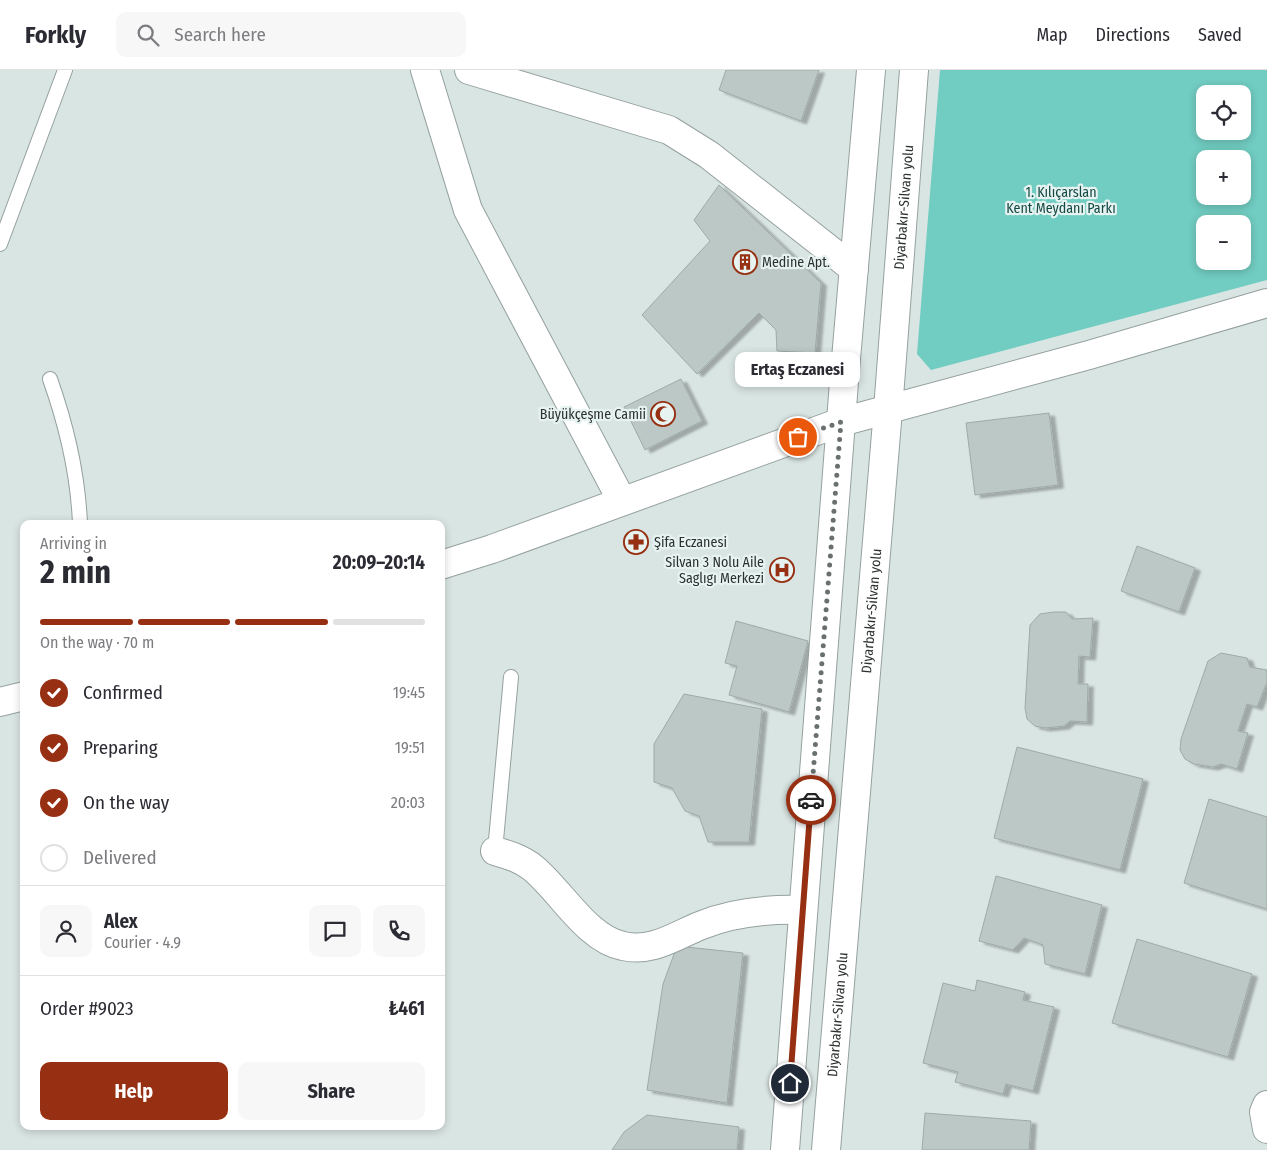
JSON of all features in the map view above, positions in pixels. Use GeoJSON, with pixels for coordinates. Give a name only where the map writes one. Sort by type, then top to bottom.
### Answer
{"type":"FeatureCollection","features":[{"type":"Feature","properties":{"kind":"main road"},"geometry":{"type":"LineString","coordinates":[[425,70],[468,210],[622,501]]}},
{"type":"Feature","properties":{"kind":"main road"},"geometry":{"type":"LineString","coordinates":[[469,70],[670,130],[709,154],[854,269]]}},
{"type":"Feature","properties":{"kind":"main road"},"geometry":{"type":"LineString","coordinates":[[785,1145],[841,422],[871,70]]}},
{"type":"Feature","properties":{"kind":"main road","name":"Diyarbakır-Silvan yolu"},"geometry":{"type":"LineString","coordinates":[[826,1148],[888,410],[914,70]]}},
{"type":"Feature","properties":{"kind":"main road"},"geometry":{"type":"LineString","coordinates":[[445,564],[492,549],[841,422],[1089,355],[1267,303]]}},
{"type":"Feature","properties":{"kind":"main road"},"geometry":{"type":"LineString","coordinates":[[0,702],[20,697]]}},
{"type":"Feature","properties":{"kind":"main road"},"geometry":{"type":"LineString","coordinates":[[495,851],[509,855],[533,868],[600,936],[623,946],[651,947],[702,924],[730,916],[758,911],[803,910]]}},
{"type":"Feature","properties":{"kind":"main road"},"geometry":{"type":"LineString","coordinates":[[1267,1105],[1264,1112],[1267,1129]]}},
{"type":"Feature","properties":{"kind":"lane"},"geometry":{"type":"LineString","coordinates":[[0,244],[65,70]]}},
{"type":"Feature","properties":{"kind":"lane"},"geometry":{"type":"LineString","coordinates":[[50,379],[62,415],[75,467],[80,520]]}},
{"type":"Feature","properties":{"kind":"lane"},"geometry":{"type":"LineString","coordinates":[[495,851],[511,677]]}},
{"type":"Feature","properties":{"kind":"green space","name":"1. Kılıçarslan Kent Meydanı Parkı"},"geometry":{"type":"Polygon","coordinates":[[[940,70],[1267,70],[1267,280],[931,370],[917,354],[940,70]]]}},
{"type":"Feature","properties":{"kind":"building"},"geometry":{"type":"Polygon","coordinates":[[[726,70],[819,70],[801,121],[719,90],[726,70]]]}},
{"type":"Feature","properties":{"kind":"building","name":"Medine Apt."},"geometry":{"type":"Polygon","coordinates":[[[719,185],[821,283],[815,353],[777,351],[776,330],[759,313],[697,374],[642,315],[710,241],[694,220],[719,185]]]}},
{"type":"Feature","properties":{"kind":"building","name":"Büyükçeşme Camii"},"geometry":{"type":"Polygon","coordinates":[[[681,379],[702,421],[645,450],[624,407],[681,379]]]}},
{"type":"Feature","properties":{"kind":"building"},"geometry":{"type":"Polygon","coordinates":[[[1049,413],[1058,485],[975,495],[966,423],[1049,413]]]}},
{"type":"Feature","properties":{"kind":"building"},"geometry":{"type":"Polygon","coordinates":[[[1137,546],[1195,568],[1179,612],[1121,591],[1137,546]]]}},
{"type":"Feature","properties":{"kind":"building"},"geometry":{"type":"Polygon","coordinates":[[[1066,612],[1072,619],[1093,618],[1090,657],[1079,656],[1078,684],[1088,684],[1087,722],[1070,721],[1064,726],[1045,728],[1035,726],[1027,719],[1025,708],[1030,625],[1040,614],[1066,612]]]}},
{"type":"Feature","properties":{"kind":"building"},"geometry":{"type":"Polygon","coordinates":[[[736,621],[808,641],[789,712],[729,695],[737,666],[725,663],[736,621]]]}},
{"type":"Feature","properties":{"kind":"building"},"geometry":{"type":"Polygon","coordinates":[[[1221,653],[1247,658],[1250,667],[1267,670],[1267,682],[1257,707],[1247,704],[1238,731],[1248,733],[1237,769],[1221,764],[1213,767],[1194,764],[1185,759],[1180,750],[1181,739],[1208,661],[1221,653]]]}},
{"type":"Feature","properties":{"kind":"building"},"geometry":{"type":"Polygon","coordinates":[[[684,694],[762,709],[749,842],[708,842],[699,816],[685,811],[672,788],[654,782],[654,744],[684,694]]]}},
{"type":"Feature","properties":{"kind":"building"},"geometry":{"type":"Polygon","coordinates":[[[1017,747],[1143,779],[1120,870],[994,838],[1017,747]]]}},
{"type":"Feature","properties":{"kind":"building"},"geometry":{"type":"Polygon","coordinates":[[[1209,799],[1267,817],[1267,909],[1184,883],[1209,799]]]}},
{"type":"Feature","properties":{"kind":"building"},"geometry":{"type":"Polygon","coordinates":[[[996,876],[1102,905],[1085,974],[1045,964],[1043,945],[1024,938],[1013,950],[979,941],[996,876]]]}},
{"type":"Feature","properties":{"kind":"building"},"geometry":{"type":"Polygon","coordinates":[[[1137,939],[1252,974],[1228,1057],[1112,1023],[1137,939]]]}},
{"type":"Feature","properties":{"kind":"building"},"geometry":{"type":"Polygon","coordinates":[[[677,946],[743,953],[727,1103],[647,1090],[663,984],[677,946]]]}},
{"type":"Feature","properties":{"kind":"building"},"geometry":{"type":"Polygon","coordinates":[[[977,980],[1025,992],[1023,1000],[1054,1007],[1033,1091],[1006,1084],[1003,1094],[955,1082],[958,1072],[923,1063],[943,983],[975,991],[977,980]]]}},
{"type":"Feature","properties":{"kind":"building"},"geometry":{"type":"Polygon","coordinates":[[[925,1113],[1031,1121],[1029,1150],[922,1150],[925,1113]]]}},
{"type":"Feature","properties":{"kind":"building"},"geometry":{"type":"Polygon","coordinates":[[[647,1115],[739,1127],[737,1150],[612,1150],[624,1132],[647,1115]]]}},
{"type":"Feature","properties":{"kind":"way so far"},"geometry":{"type":"LineString","coordinates":[[798,437],[841,422],[811,800]]}},
{"type":"Feature","properties":{"kind":"place","name":"Medine Apt."},"geometry":{"type":"Point","coordinates":[745,262]}},
{"type":"Feature","properties":{"kind":"place","name":"Büyükçeşme Camii"},"geometry":{"type":"Point","coordinates":[663,414]}},
{"type":"Feature","properties":{"kind":"place","name":"Ertaş Eczanesi"},"geometry":{"type":"Point","coordinates":[798,437]}},
{"type":"Feature","properties":{"kind":"place","name":"Şifa Eczanesi"},"geometry":{"type":"Point","coordinates":[636,542]}},
{"type":"Feature","properties":{"kind":"place","name":"Silvan 3 Nolu Aile Saglıgı Merkezi"},"geometry":{"type":"Point","coordinates":[782,570]}},
{"type":"Feature","properties":{"kind":"route"},"geometry":{"type":"LineString","coordinates":[[790,1083],[811,800]]}}]}
